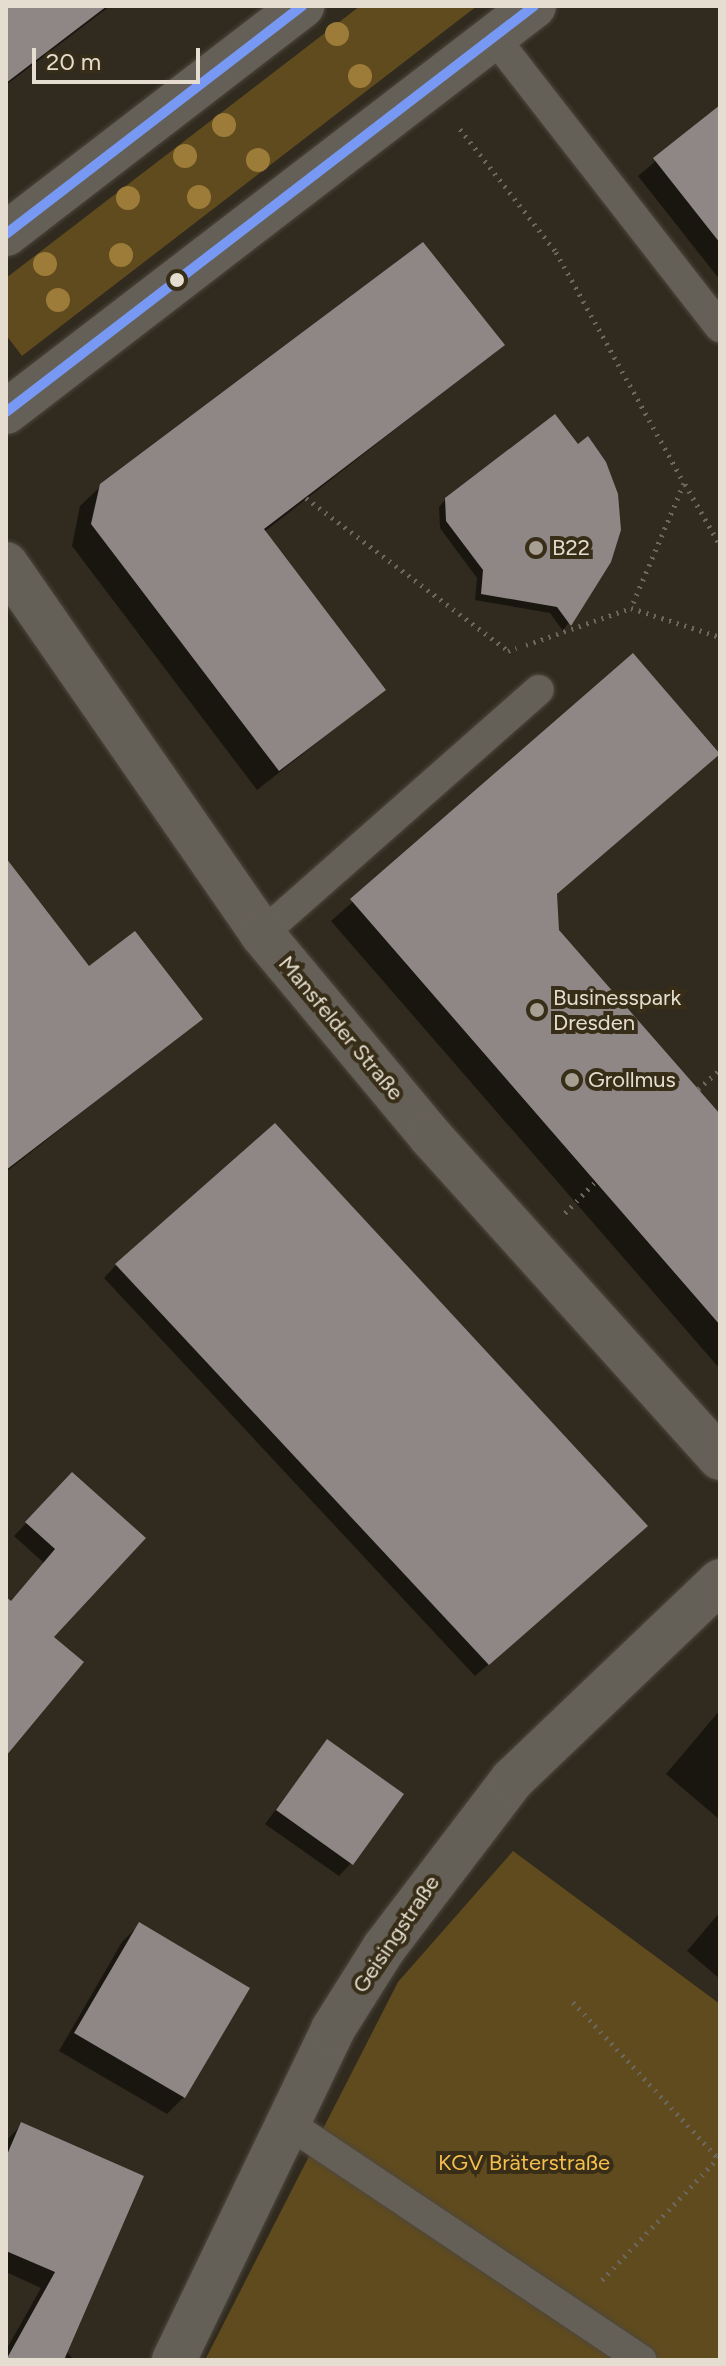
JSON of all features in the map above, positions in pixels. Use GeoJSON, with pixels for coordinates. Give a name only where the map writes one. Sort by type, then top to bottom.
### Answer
{"type":"FeatureCollection","features":[{"type":"Feature","properties":{"kind":"street"},"geometry":{"type":"LineString","coordinates":[[6,234],[302,6]]}},
{"type":"Feature","properties":{"kind":"street"},"geometry":{"type":"LineString","coordinates":[[6,412],[534,6]]}},
{"type":"Feature","properties":{"kind":"street","name":"Mansfelder Straße"},"geometry":{"type":"LineString","coordinates":[[6,564],[262,934],[431,1137],[720,1458]]}},
{"type":"Feature","properties":{"kind":"street","name":"Geisingstraße"},"geometry":{"type":"LineString","coordinates":[[174,2360],[333,2029],[435,1875],[512,1780],[720,1581]]}},
{"type":"Feature","properties":{"kind":"lane"},"geometry":{"type":"LineString","coordinates":[[494,37],[720,327]]}},
{"type":"Feature","properties":{"kind":"lane"},"geometry":{"type":"LineString","coordinates":[[262,934],[539,690]]}},
{"type":"Feature","properties":{"kind":"lane"},"geometry":{"type":"LineString","coordinates":[[286,2122],[642,2360]]}},
{"type":"Feature","properties":{"kind":"path"},"geometry":{"type":"LineString","coordinates":[[427,88],[556,252],[720,545]]}},
{"type":"Feature","properties":{"kind":"path"},"geometry":{"type":"LineString","coordinates":[[631,608],[684,483]]}},
{"type":"Feature","properties":{"kind":"path"},"geometry":{"type":"LineString","coordinates":[[306,498],[508,651],[631,608],[720,637]]}},
{"type":"Feature","properties":{"kind":"path"},"geometry":{"type":"LineString","coordinates":[[698,1089],[720,1070]]}},
{"type":"Feature","properties":{"kind":"path"},"geometry":{"type":"LineString","coordinates":[[571,2313],[719,2157],[573,2002]]}},
{"type":"Feature","properties":{"kind":"green space"},"geometry":{"type":"Polygon","coordinates":[[[360,6],[477,6],[22,356],[6,335],[6,278],[360,6]]]}},
{"type":"Feature","properties":{"kind":"green space","name":"KGV Bräterstraße"},"geometry":{"type":"Polygon","coordinates":[[[513,1851],[720,2004],[720,2360],[205,2360],[398,1982],[513,1851]]]}},
{"type":"Feature","properties":{"kind":"building"},"geometry":{"type":"Polygon","coordinates":[[[6,6],[107,6],[6,83],[6,6]]]}},
{"type":"Feature","properties":{"kind":"building"},"geometry":{"type":"Polygon","coordinates":[[[720,105],[720,243],[653,158],[720,105]]]}},
{"type":"Feature","properties":{"kind":"building"},"geometry":{"type":"Polygon","coordinates":[[[423,242],[505,345],[264,529],[386,690],[279,771],[91,524],[100,484],[423,242]]]}},
{"type":"Feature","properties":{"kind":"building"},"geometry":{"type":"Polygon","coordinates":[[[555,414],[578,444],[588,436],[606,462],[618,494],[621,530],[611,562],[571,626],[557,607],[481,594],[483,570],[446,521],[445,498],[555,414]]]}},
{"type":"Feature","properties":{"kind":"building","name":"Businesspark Dresden"},"geometry":{"type":"Polygon","coordinates":[[[633,653],[720,754],[557,894],[559,930],[720,1114],[720,1325],[350,899],[633,653]]]}},
{"type":"Feature","properties":{"kind":"building"},"geometry":{"type":"Polygon","coordinates":[[[6,858],[89,966],[135,931],[203,1019],[6,1170],[6,858]]]}},
{"type":"Feature","properties":{"kind":"building"},"geometry":{"type":"Polygon","coordinates":[[[275,1123],[648,1526],[489,1665],[115,1264],[275,1123]]]}},
{"type":"Feature","properties":{"kind":"building"},"geometry":{"type":"Polygon","coordinates":[[[72,1472],[146,1538],[54,1637],[84,1662],[6,1756],[6,1597],[11,1601],[55,1549],[25,1522],[72,1472]]]}},
{"type":"Feature","properties":{"kind":"building"},"geometry":{"type":"Polygon","coordinates":[[[327,1739],[404,1794],[353,1865],[276,1810],[327,1739]]]}},
{"type":"Feature","properties":{"kind":"building"},"geometry":{"type":"Polygon","coordinates":[[[139,1922],[250,1988],[185,2098],[74,2033],[139,1922]]]}},
{"type":"Feature","properties":{"kind":"building"},"geometry":{"type":"Polygon","coordinates":[[[21,2122],[144,2176],[64,2360],[6,2360],[55,2272],[6,2251],[6,2157],[21,2122]]]}},
{"type":"Feature","properties":{"kind":"transit line"},"geometry":{"type":"LineString","coordinates":[[6,234],[302,6]]}},
{"type":"Feature","properties":{"kind":"transit line"},"geometry":{"type":"LineString","coordinates":[[6,412],[534,6]]}},
{"type":"Feature","properties":{"kind":"place","name":"B22"},"geometry":{"type":"Point","coordinates":[536,548]}},
{"type":"Feature","properties":{"kind":"place","name":"Businesspark Dresden"},"geometry":{"type":"Point","coordinates":[537,1010]}},
{"type":"Feature","properties":{"kind":"place","name":"Grollmus"},"geometry":{"type":"Point","coordinates":[572,1080]}}]}
